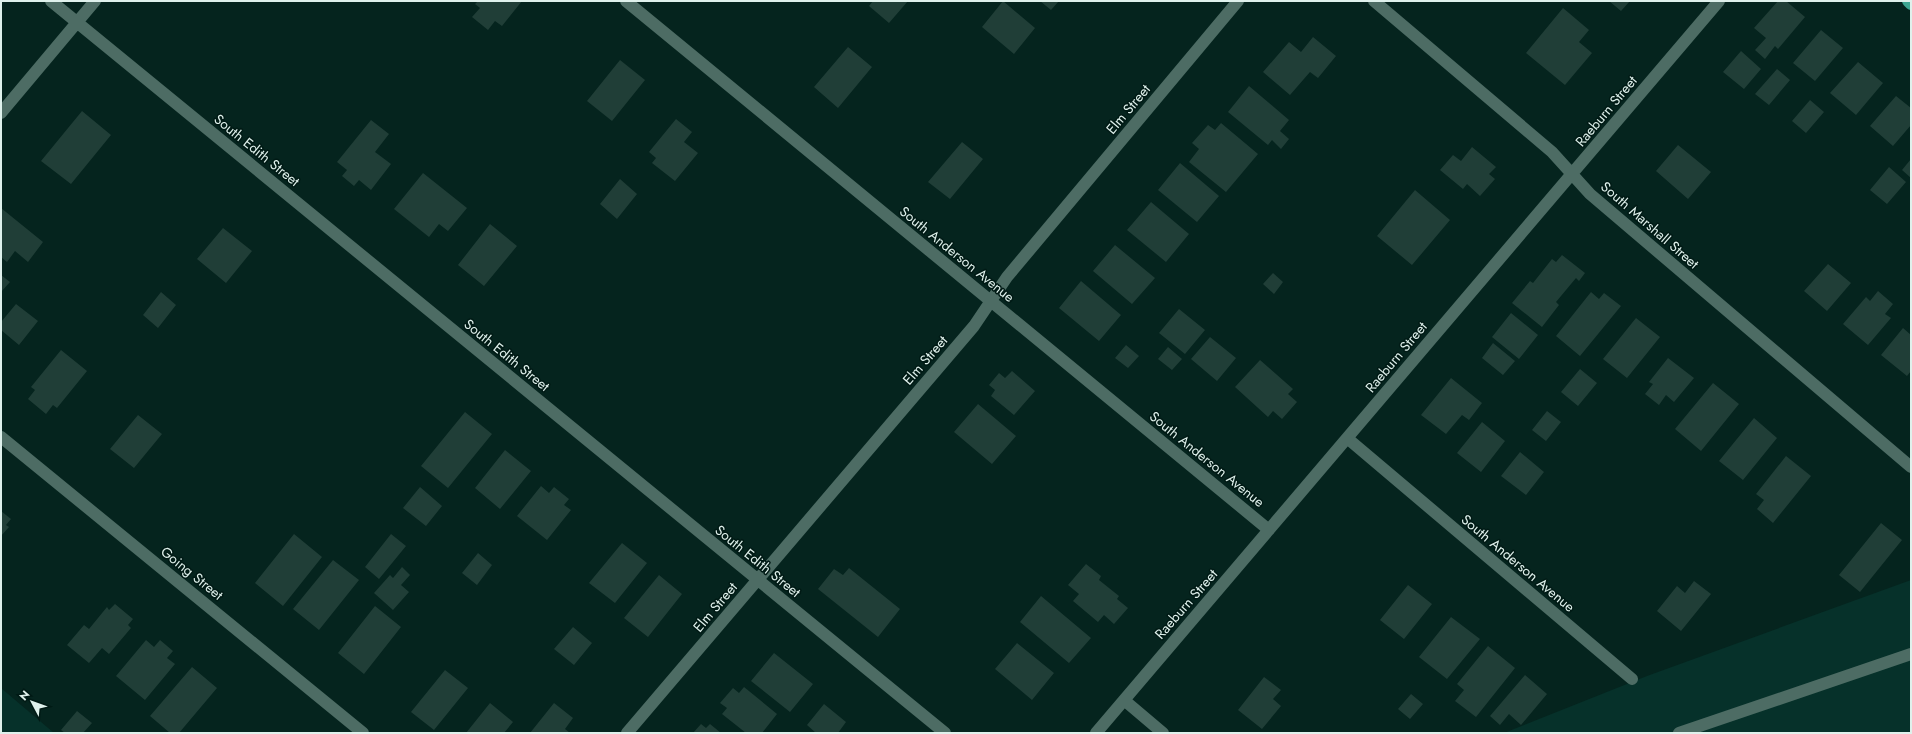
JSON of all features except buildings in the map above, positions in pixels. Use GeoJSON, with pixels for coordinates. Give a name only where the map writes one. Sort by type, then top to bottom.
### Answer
{"type":"FeatureCollection","features":[{"type":"Feature","properties":{"kind":"main road"},"geometry":{"type":"LineString","coordinates":[[1908,1],[1911,4]]}},
{"type":"Feature","properties":{"kind":"street","name":"South Edith Street"},"geometry":{"type":"LineString","coordinates":[[51,1],[945,733]]}},
{"type":"Feature","properties":{"kind":"street"},"geometry":{"type":"LineString","coordinates":[[1,113],[95,1]]}},
{"type":"Feature","properties":{"kind":"street","name":"South Anderson Avenue"},"geometry":{"type":"LineString","coordinates":[[626,1],[1269,530]]}},
{"type":"Feature","properties":{"kind":"street","name":"Elm Street"},"geometry":{"type":"LineString","coordinates":[[627,733],[974,326],[1007,277],[1238,1]]}},
{"type":"Feature","properties":{"kind":"street","name":"South Marshall Street"},"geometry":{"type":"LineString","coordinates":[[1374,1],[1552,152],[1596,199],[1911,467]]}},
{"type":"Feature","properties":{"kind":"street","name":"Raeburn Street"},"geometry":{"type":"LineString","coordinates":[[1096,733],[1719,1]]}},
{"type":"Feature","properties":{"kind":"street","name":"Going Street"},"geometry":{"type":"LineString","coordinates":[[1,437],[363,733]]}},
{"type":"Feature","properties":{"kind":"street","name":"South Anderson Avenue"},"geometry":{"type":"LineString","coordinates":[[1347,438],[1632,679]]}},
{"type":"Feature","properties":{"kind":"street"},"geometry":{"type":"LineString","coordinates":[[1679,733],[1911,654]]}},
{"type":"Feature","properties":{"kind":"street"},"geometry":{"type":"LineString","coordinates":[[1124,700],[1163,733]]}},
{"type":"Feature","properties":{"kind":"shaded area"},"geometry":{"type":"Polygon","coordinates":[[[1911,580],[1911,733],[1504,733],[1647,676],[1911,580]]]}},
{"type":"Feature","properties":{"kind":"shaded area"},"geometry":{"type":"Polygon","coordinates":[[[1,688],[54,733],[1,733],[1,688]]]}}]}
